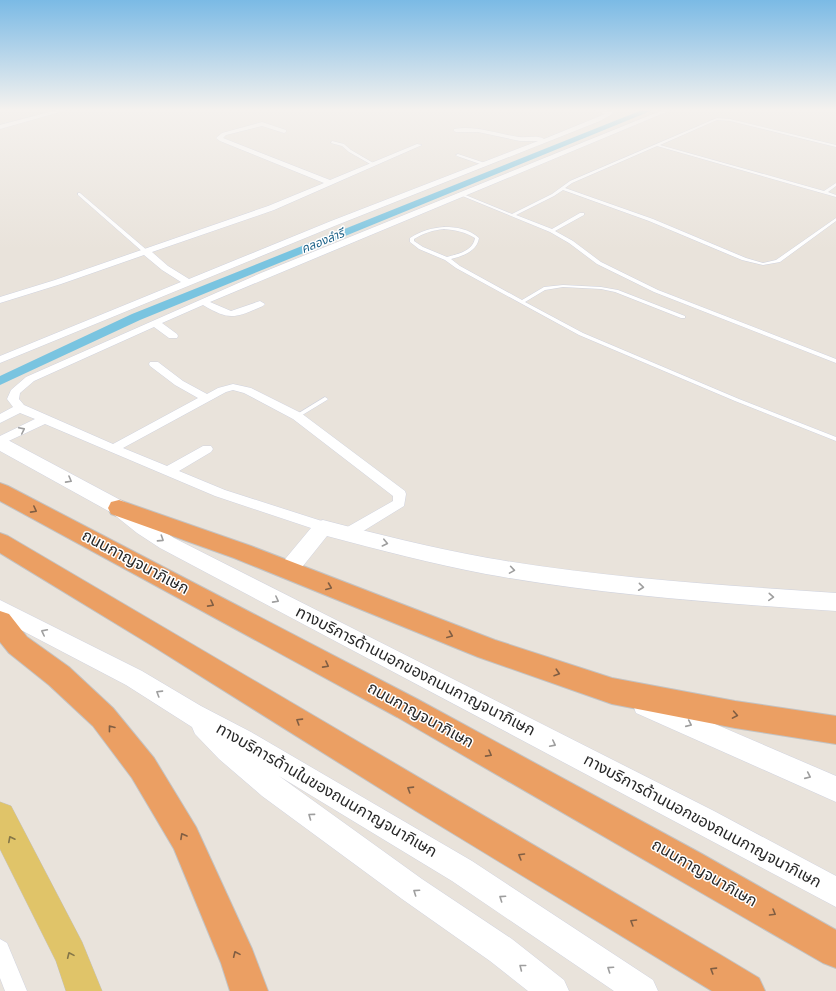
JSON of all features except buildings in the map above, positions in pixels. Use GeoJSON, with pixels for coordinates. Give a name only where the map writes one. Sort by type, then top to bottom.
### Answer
{"type":"FeatureCollection","features":[{"type":"Feature","properties":{"kind":"highway","name":"ถนนกาญจนาภิเษก"},"geometry":{"type":"LineString","coordinates":[[0,491],[407,708],[690,866],[836,950]]}},
{"type":"Feature","properties":{"kind":"highway"},"geometry":{"type":"LineString","coordinates":[[119,508],[173,526],[288,570],[467,642],[520,661],[614,691],[717,712],[836,730]]}},
{"type":"Feature","properties":{"kind":"highway"},"geometry":{"type":"LineString","coordinates":[[0,542],[191,655],[427,800],[667,942],[746,991]]}},
{"type":"Feature","properties":{"kind":"highway"},"geometry":{"type":"LineString","coordinates":[[0,622],[18,645],[59,676],[103,717],[143,768],[185,838],[240,962],[249,991]]}},
{"type":"Feature","properties":{"kind":"main road","name":"ทางบริการด้านนอกของถนนกาญจนาภิเษก"},"geometry":{"type":"LineString","coordinates":[[0,442],[119,508],[144,528],[167,543],[704,821],[836,892]]}},
{"type":"Feature","properties":{"kind":"main road"},"geometry":{"type":"LineString","coordinates":[[288,570],[323,527],[347,534],[487,566],[582,580],[664,589],[836,602]]}},
{"type":"Feature","properties":{"kind":"main road","name":"ทางบริการด้านในของถนนกาญจนาภิเษก"},"geometry":{"type":"LineString","coordinates":[[0,609],[134,678],[192,714],[242,740],[462,872],[642,991]]}},
{"type":"Feature","properties":{"kind":"main road"},"geometry":{"type":"LineString","coordinates":[[614,691],[836,789]]}},
{"type":"Feature","properties":{"kind":"main road"},"geometry":{"type":"LineString","coordinates":[[192,714],[228,750],[270,787],[412,890],[501,950],[553,991]]}},
{"type":"Feature","properties":{"kind":"main road"},"geometry":{"type":"LineString","coordinates":[[0,817],[70,954],[84,991]]}},
{"type":"Feature","properties":{"kind":"street"},"geometry":{"type":"LineString","coordinates":[[263,156],[331,183]]}},
{"type":"Feature","properties":{"kind":"street"},"geometry":{"type":"LineString","coordinates":[[0,300],[146,252],[271,208],[392,156]]}},
{"type":"Feature","properties":{"kind":"street"},"geometry":{"type":"LineString","coordinates":[[0,360],[189,284],[334,223],[504,156]]}},
{"type":"Feature","properties":{"kind":"street"},"geometry":{"type":"LineString","coordinates":[[323,527],[240,500],[113,449],[20,408],[13,399],[15,392],[30,379],[297,261],[462,195],[544,156]]}},
{"type":"Feature","properties":{"kind":"street"},"geometry":{"type":"LineString","coordinates":[[146,252],[189,284]]}},
{"type":"Feature","properties":{"kind":"street"},"geometry":{"type":"LineString","coordinates":[[204,302],[225,314],[231,315],[260,304]]}},
{"type":"Feature","properties":{"kind":"street"},"geometry":{"type":"LineString","coordinates":[[156,323],[173,336]]}},
{"type":"Feature","properties":{"kind":"street"},"geometry":{"type":"LineString","coordinates":[[154,364],[179,382],[206,398]]}},
{"type":"Feature","properties":{"kind":"street"},"geometry":{"type":"LineString","coordinates":[[113,449],[206,398],[227,388],[238,387],[264,398],[297,416],[400,494],[399,503],[347,534]]}},
{"type":"Feature","properties":{"kind":"street"},"geometry":{"type":"LineString","coordinates":[[0,419],[20,408]]}},
{"type":"Feature","properties":{"kind":"street"},"geometry":{"type":"LineString","coordinates":[[0,442],[45,419]]}},
{"type":"Feature","properties":{"kind":"street"},"geometry":{"type":"LineString","coordinates":[[169,472],[207,449]]}},
{"type":"Feature","properties":{"kind":"street"},"geometry":{"type":"LineString","coordinates":[[0,950],[16,991]]}},
{"type":"Feature","properties":{"kind":"lane"},"geometry":{"type":"LineString","coordinates":[[359,156],[373,164]]}},
{"type":"Feature","properties":{"kind":"lane"},"geometry":{"type":"LineString","coordinates":[[462,156],[484,164]]}},
{"type":"Feature","properties":{"kind":"lane"},"geometry":{"type":"LineString","coordinates":[[513,215],[553,195],[571,182],[631,156]]}},
{"type":"Feature","properties":{"kind":"lane"},"geometry":{"type":"LineString","coordinates":[[696,156],[836,196]]}},
{"type":"Feature","properties":{"kind":"lane"},"geometry":{"type":"LineString","coordinates":[[825,193],[836,184]]}},
{"type":"Feature","properties":{"kind":"lane"},"geometry":{"type":"LineString","coordinates":[[562,188],[613,205],[744,259],[763,264],[778,261],[836,219]]}},
{"type":"Feature","properties":{"kind":"lane"},"geometry":{"type":"LineString","coordinates":[[79,194],[146,252]]}},
{"type":"Feature","properties":{"kind":"lane"},"geometry":{"type":"LineString","coordinates":[[462,195],[552,231],[571,242],[599,263],[656,291],[836,361]]}},
{"type":"Feature","properties":{"kind":"lane"},"geometry":{"type":"LineString","coordinates":[[552,231],[582,214]]}},
{"type":"Feature","properties":{"kind":"lane"},"geometry":{"type":"LineString","coordinates":[[446,259],[473,247],[477,241],[477,238],[473,234],[458,230],[439,229],[420,233],[412,239],[412,242],[416,246],[446,259],[521,302],[595,340],[730,397],[836,439]]}},
{"type":"Feature","properties":{"kind":"lane"},"geometry":{"type":"LineString","coordinates":[[521,302],[544,290],[563,286],[601,288],[616,291],[683,317]]}},
{"type":"Feature","properties":{"kind":"lane"},"geometry":{"type":"LineString","coordinates":[[297,416],[325,399]]}},
{"type":"Feature","properties":{"kind":"waterway","name":"คลองลำรี"},"geometry":{"type":"LineString","coordinates":[[0,381],[136,317],[534,156]]}}]}
